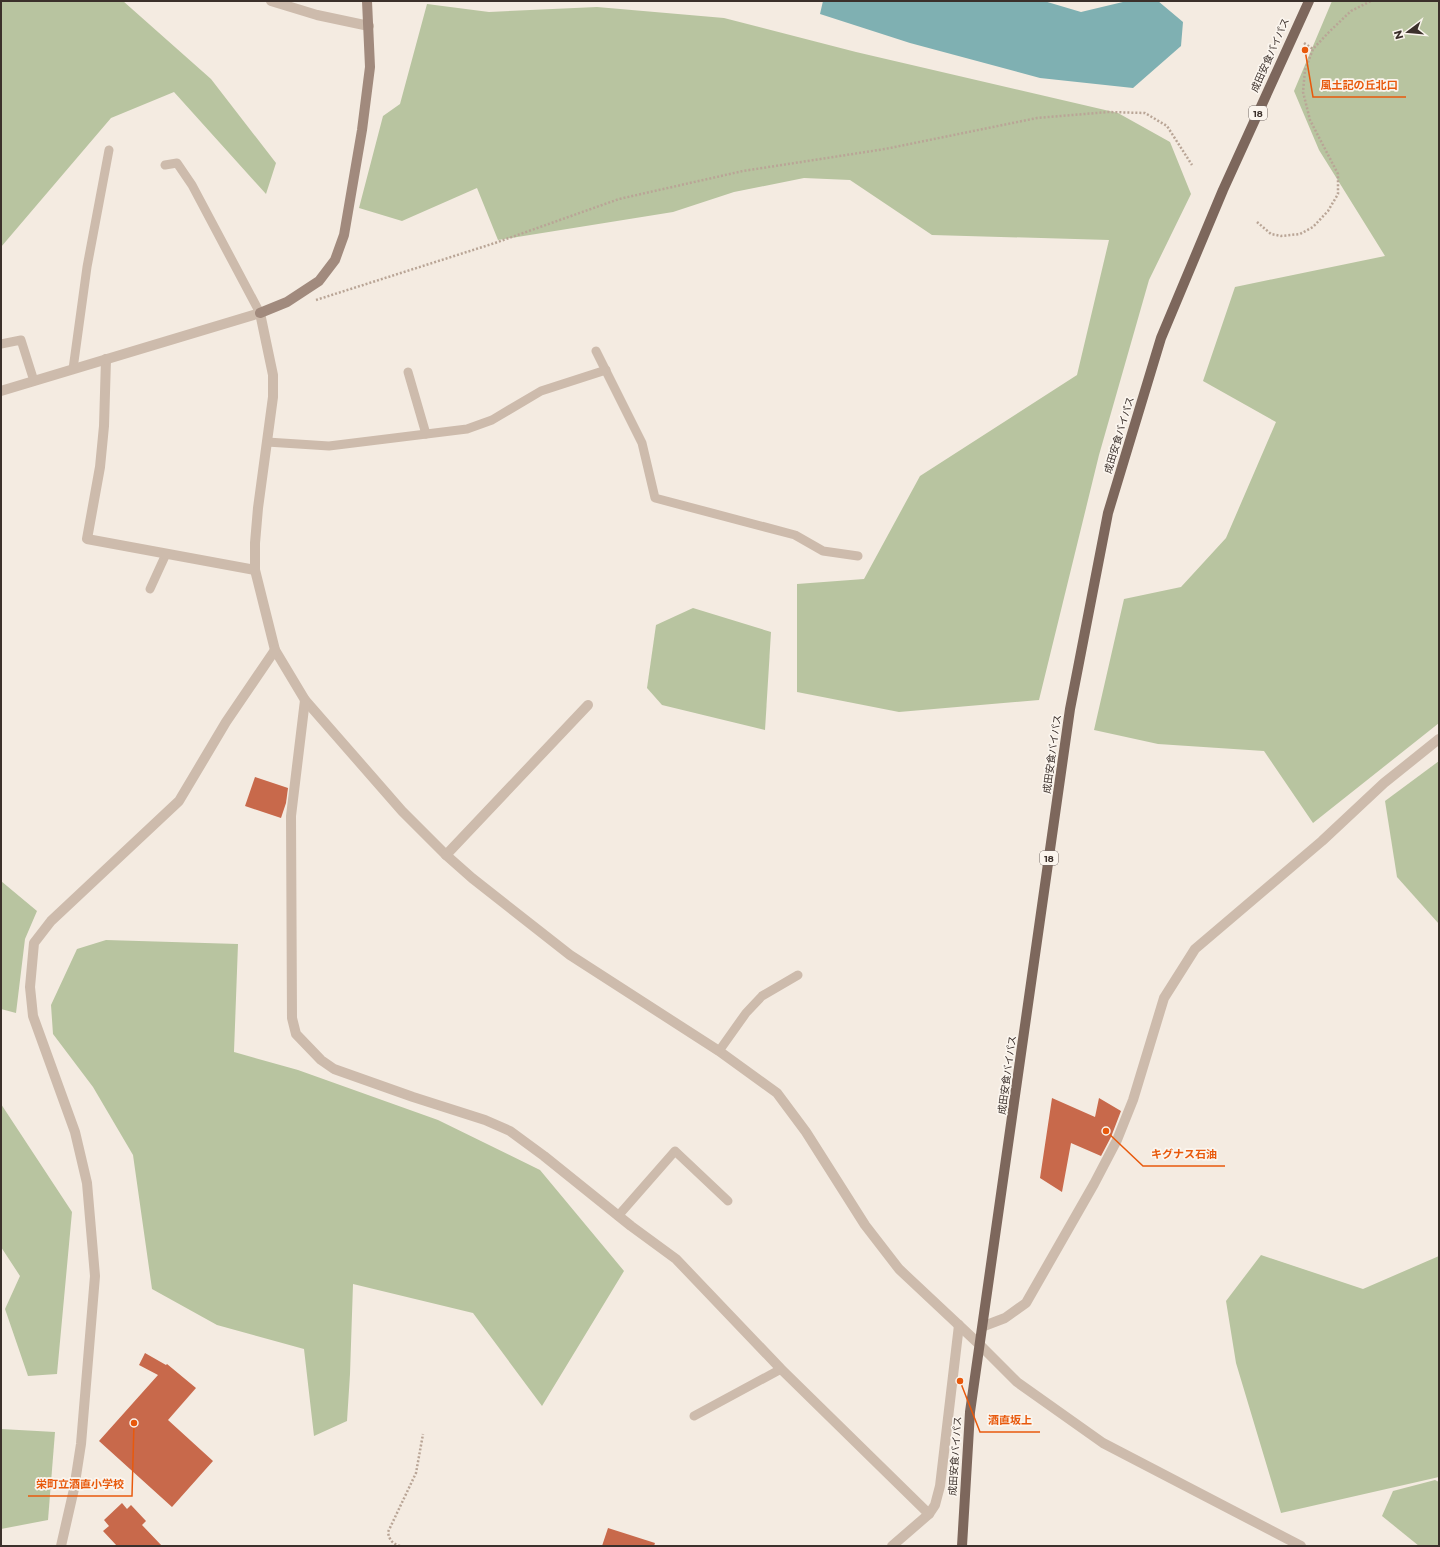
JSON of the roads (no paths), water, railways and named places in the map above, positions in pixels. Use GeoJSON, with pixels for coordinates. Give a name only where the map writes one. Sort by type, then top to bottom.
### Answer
{"type":"FeatureCollection","features":[{"type":"Feature","properties":{"kind":"main road","name":"成田安食バイパス"},"geometry":{"type":"LineString","coordinates":[[962,1546],[970,1412],[984,1326],[1070,709],[1108,513],[1161,338],[1230,176],[1309,1]]}},
{"type":"Feature","properties":{"kind":"street"},"geometry":{"type":"LineString","coordinates":[[271,1],[317,15],[369,26]]}},
{"type":"Feature","properties":{"kind":"street"},"geometry":{"type":"LineString","coordinates":[[1,391],[260,313],[287,302],[319,281],[335,260],[344,235],[362,130],[370,67],[368,1]]}},
{"type":"Feature","properties":{"kind":"street"},"geometry":{"type":"LineString","coordinates":[[260,313],[273,375],[273,397],[255,536],[255,570],[275,650],[305,700],[402,811],[446,855],[472,878],[570,955],[719,1051],[777,1093],[806,1132],[865,1225],[900,1269],[960,1325],[1017,1382],[1103,1443],[1301,1546]]}},
{"type":"Feature","properties":{"kind":"street"},"geometry":{"type":"LineString","coordinates":[[106,360],[103,440],[100,467],[87,539],[255,570]]}},
{"type":"Feature","properties":{"kind":"street"},"geometry":{"type":"LineString","coordinates":[[61,1546],[74,1489],[81,1444],[95,1276],[87,1183],[75,1132],[33,1016],[30,987],[34,943],[51,921],[179,801],[226,722],[275,650]]}},
{"type":"Feature","properties":{"kind":"street"},"geometry":{"type":"LineString","coordinates":[[305,700],[291,816],[292,1018],[296,1034],[321,1060],[334,1070],[485,1120],[510,1131],[618,1216],[676,1259],[781,1369],[929,1514]]}},
{"type":"Feature","properties":{"kind":"street"},"geometry":{"type":"LineString","coordinates":[[446,855],[588,705]]}},
{"type":"Feature","properties":{"kind":"street"},"geometry":{"type":"LineString","coordinates":[[984,1326],[1005,1318],[1026,1303],[1090,1191],[1117,1140],[1133,1100],[1164,998],[1195,949],[1322,841],[1384,783],[1439,739]]}},
{"type":"Feature","properties":{"kind":"street"},"geometry":{"type":"LineString","coordinates":[[892,1546],[929,1514],[935,1505],[940,1486],[960,1325]]}},
{"type":"Feature","properties":{"kind":"lane"},"geometry":{"type":"LineString","coordinates":[[72,370],[87,267],[109,150]]}},
{"type":"Feature","properties":{"kind":"lane"},"geometry":{"type":"LineString","coordinates":[[165,165],[177,163],[192,185],[260,313]]}},
{"type":"Feature","properties":{"kind":"lane"},"geometry":{"type":"LineString","coordinates":[[1,344],[20,340],[34,381]]}},
{"type":"Feature","properties":{"kind":"lane"},"geometry":{"type":"LineString","coordinates":[[596,351],[642,444],[655,498],[795,536],[823,550],[858,556]]}},
{"type":"Feature","properties":{"kind":"lane"},"geometry":{"type":"LineString","coordinates":[[267,442],[329,446],[467,428],[492,420],[541,391],[606,370]]}},
{"type":"Feature","properties":{"kind":"lane"},"geometry":{"type":"LineString","coordinates":[[408,372],[426,434]]}},
{"type":"Feature","properties":{"kind":"lane"},"geometry":{"type":"LineString","coordinates":[[150,589],[166,554]]}},
{"type":"Feature","properties":{"kind":"lane"},"geometry":{"type":"LineString","coordinates":[[719,1051],[746,1013],[762,996],[798,975]]}},
{"type":"Feature","properties":{"kind":"lane"},"geometry":{"type":"LineString","coordinates":[[618,1216],[675,1151],[728,1202]]}},
{"type":"Feature","properties":{"kind":"lane"},"geometry":{"type":"LineString","coordinates":[[694,1416],[781,1369]]}},
{"type":"Feature","properties":{"kind":"water"},"geometry":{"type":"Polygon","coordinates":[[[823,1],[1044,1],[1081,12],[1127,1],[1158,1],[1183,22],[1181,46],[1133,88],[1040,78],[910,43],[820,14],[823,1]]]}},
{"type":"Feature","properties":{"kind":"place","name":"風土記の丘北口"},"geometry":{"type":"Point","coordinates":[1305,50]}},
{"type":"Feature","properties":{"kind":"place","name":"キグナス石油"},"geometry":{"type":"Point","coordinates":[1106,1131]}},
{"type":"Feature","properties":{"kind":"place","name":"酒直坂上"},"geometry":{"type":"Point","coordinates":[960,1381]}},
{"type":"Feature","properties":{"kind":"place","name":"栄町立酒直小学校"},"geometry":{"type":"Point","coordinates":[134,1423]}}]}
